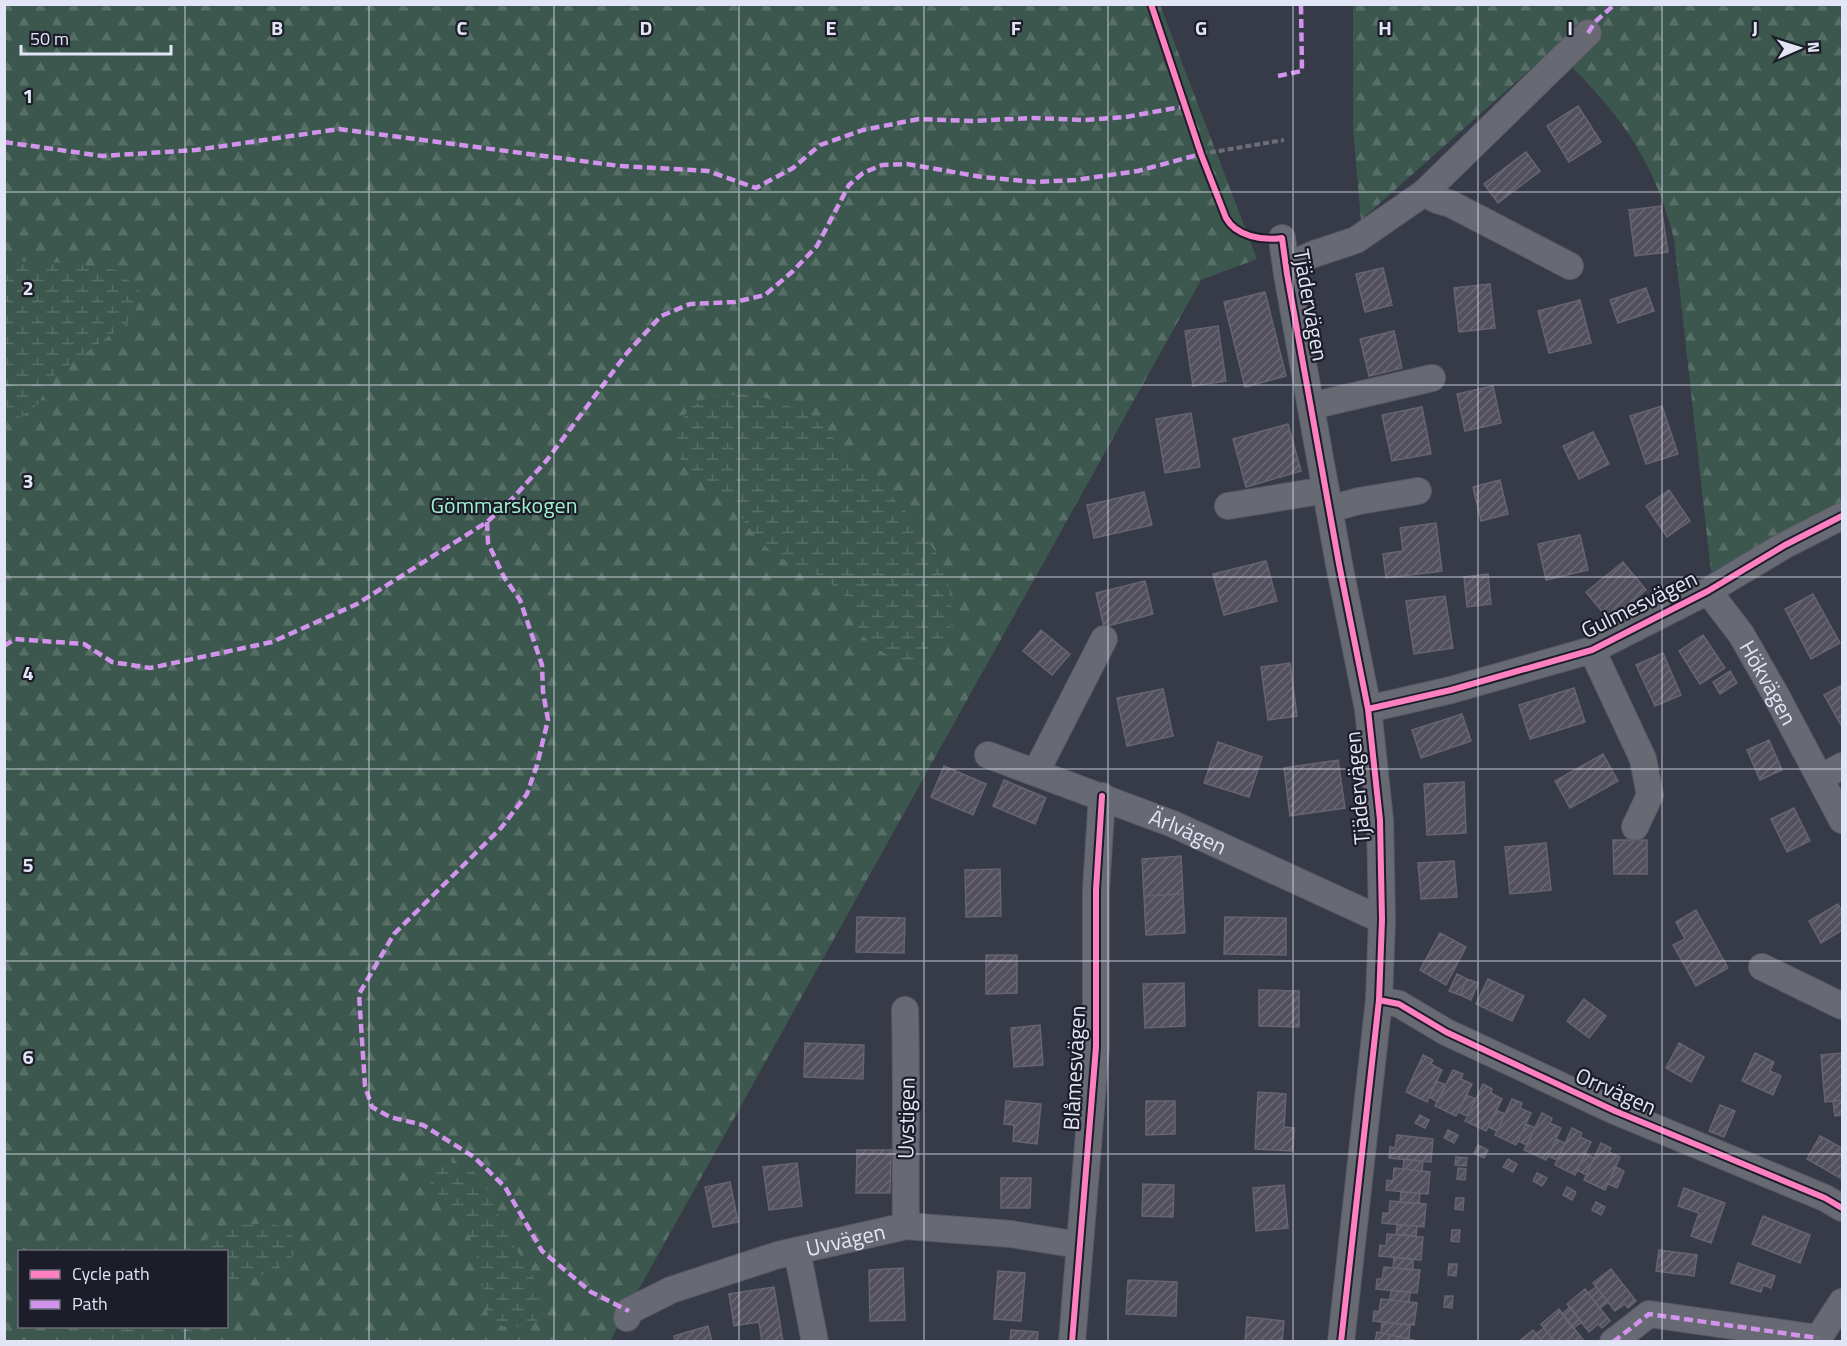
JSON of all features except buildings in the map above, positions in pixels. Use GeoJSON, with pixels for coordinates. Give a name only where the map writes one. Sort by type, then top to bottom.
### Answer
{"type":"FeatureCollection","features":[{"type":"Feature","properties":{"kind":"street","name":"Tjädervägen"},"geometry":{"type":"LineString","coordinates":[[1287,274],[1294,263],[1356,240],[1424,193],[1588,33]]}},
{"type":"Feature","properties":{"kind":"street"},"geometry":{"type":"LineString","coordinates":[[1424,193],[1461,209],[1570,266]]}},
{"type":"Feature","properties":{"kind":"street","name":"Tjädervägen"},"geometry":{"type":"LineString","coordinates":[[1282,238],[1327,499],[1368,709],[1380,820],[1382,920],[1379,1000],[1341,1341]]}},
{"type":"Feature","properties":{"kind":"street"},"geometry":{"type":"LineString","coordinates":[[1311,406],[1432,378]]}},
{"type":"Feature","properties":{"kind":"street"},"geometry":{"type":"LineString","coordinates":[[1228,506],[1327,499],[1359,501],[1418,491]]}},
{"type":"Feature","properties":{"kind":"street","name":"Gulmesvägen"},"geometry":{"type":"LineString","coordinates":[[1368,709],[1451,690],[1592,650],[1708,591],[1785,545],[1842,516]]}},
{"type":"Feature","properties":{"kind":"street","name":"Hökvägen"},"geometry":{"type":"LineString","coordinates":[[1708,591],[1741,634],[1842,820]]}},
{"type":"Feature","properties":{"kind":"street"},"geometry":{"type":"LineString","coordinates":[[1036,772],[1104,639]]}},
{"type":"Feature","properties":{"kind":"street","name":"Gulmesvägen"},"geometry":{"type":"LineString","coordinates":[[1592,650],[1643,759],[1650,795],[1635,827]]}},
{"type":"Feature","properties":{"kind":"street","name":"Ärlvägen"},"geometry":{"type":"LineString","coordinates":[[988,755],[1173,824],[1382,920]]}},
{"type":"Feature","properties":{"kind":"street"},"geometry":{"type":"LineString","coordinates":[[1820,778],[1842,766]]}},
{"type":"Feature","properties":{"kind":"street","name":"Blåmesvägen"},"geometry":{"type":"LineString","coordinates":[[1072,1341],[1096,1047],[1096,890],[1102,796]]}},
{"type":"Feature","properties":{"kind":"street"},"geometry":{"type":"LineString","coordinates":[[1762,967],[1842,1006]]}},
{"type":"Feature","properties":{"kind":"street","name":"Orrvägen"},"geometry":{"type":"LineString","coordinates":[[1379,1000],[1399,1004],[1446,1032],[1615,1111],[1825,1198],[1842,1208]]}},
{"type":"Feature","properties":{"kind":"street","name":"Uvstigen"},"geometry":{"type":"LineString","coordinates":[[905,1010],[906,1226]]}},
{"type":"Feature","properties":{"kind":"street","name":"Uvvägen"},"geometry":{"type":"LineString","coordinates":[[628,1315],[670,1290],[778,1255],[906,1226],[1011,1234],[1079,1245]]}},
{"type":"Feature","properties":{"kind":"street"},"geometry":{"type":"LineString","coordinates":[[797,1251],[815,1341]]}},
{"type":"Feature","properties":{"kind":"street"},"geometry":{"type":"LineString","coordinates":[[1613,1341],[1649,1314],[1817,1340],[1842,1302]]}},
{"type":"Feature","properties":{"kind":"path"},"geometry":{"type":"LineString","coordinates":[[1201,154],[1284,140]]}},
{"type":"Feature","properties":{"kind":"path"},"geometry":{"type":"LineString","coordinates":[[1198,144],[1205,164]]}},
{"type":"Feature","properties":{"kind":"green space","name":"Gömmarskogen"},"geometry":{"type":"Polygon","coordinates":[[[5,5],[1160,5],[1257,259],[1201,280],[610,1341],[5,1342],[5,5]]]}},
{"type":"Feature","properties":{"kind":"green space"},"geometry":{"type":"Polygon","coordinates":[[[1353,5],[1842,5],[1842,506],[1711,572],[1674,239],[1658,189],[1636,146],[1608,107],[1573,68],[1577,28],[1361,220],[1353,128],[1353,5]]]}},
{"type":"Feature","properties":{"kind":"green space"},"geometry":{"type":"Polygon","coordinates":[[[20,261],[70,263],[116,270],[139,289],[136,309],[126,324],[48,380],[39,404],[5,425],[5,263],[20,261]]]}},
{"type":"Feature","properties":{"kind":"green space"},"geometry":{"type":"Polygon","coordinates":[[[753,393],[798,410],[817,421],[899,505],[929,542],[948,583],[952,621],[942,641],[920,668],[884,652],[868,641],[857,625],[852,604],[843,594],[829,582],[771,551],[757,538],[727,499],[685,465],[680,458],[676,450],[677,438],[684,417],[690,408],[708,398],[753,393]]]}},
{"type":"Feature","properties":{"kind":"green space"},"geometry":{"type":"Polygon","coordinates":[[[449,1160],[474,1172],[494,1199],[502,1227],[538,1287],[540,1304],[537,1321],[512,1327],[499,1325],[490,1317],[485,1302],[481,1272],[467,1228],[430,1183],[431,1170],[449,1160]]]}},
{"type":"Feature","properties":{"kind":"green space"},"geometry":{"type":"Polygon","coordinates":[[[270,1223],[288,1229],[297,1251],[280,1268],[237,1284],[228,1294],[228,1250],[187,1250],[231,1226],[270,1223]]]}},
{"type":"Feature","properties":{"kind":"green space"},"geometry":{"type":"Polygon","coordinates":[[[103,1328],[196,1328],[185,1336],[171,1341],[95,1341],[103,1328]]]}},
{"type":"Feature","properties":{"kind":"marked path"},"geometry":{"type":"LineString","coordinates":[[1278,76],[1302,71],[1301,4]]}},
{"type":"Feature","properties":{"kind":"marked path"},"geometry":{"type":"LineString","coordinates":[[1588,33],[1595,22],[1615,4]]}},
{"type":"Feature","properties":{"kind":"marked path"},"geometry":{"type":"LineString","coordinates":[[4,142],[102,156],[196,150],[339,129],[620,166],[708,171],[756,188],[793,168],[820,145],[863,130],[919,119],[1084,120],[1126,117],[1186,106]]}},
{"type":"Feature","properties":{"kind":"marked path"},"geometry":{"type":"LineString","coordinates":[[4,646],[15,639],[84,644],[112,662],[150,668],[272,642],[357,604],[487,522],[513,498],[547,460],[627,353],[661,316],[690,304],[735,302],[765,295],[817,246],[849,185],[863,173],[882,165],[907,164],[982,177],[1036,182],[1075,180],[1138,171],[1201,154]]}},
{"type":"Feature","properties":{"kind":"marked path"},"geometry":{"type":"LineString","coordinates":[[487,522],[488,543],[504,577],[520,600],[542,665],[543,692],[548,720],[527,794],[501,828],[394,934],[359,994],[365,1086],[372,1107],[390,1117],[423,1125],[474,1157],[505,1187],[542,1251],[591,1292],[629,1311]]}},
{"type":"Feature","properties":{"kind":"marked path"},"geometry":{"type":"LineString","coordinates":[[1613,1342],[1649,1314],[1818,1338]]}},
{"type":"Feature","properties":{"kind":"cycle path"},"geometry":{"type":"LineString","coordinates":[[1151,4],[1201,154],[1226,218],[1236,229],[1250,236],[1266,239],[1282,238],[1339,564],[1368,709],[1380,820],[1382,920],[1379,1000],[1341,1342]]}},
{"type":"Feature","properties":{"kind":"cycle path"},"geometry":{"type":"LineString","coordinates":[[1368,709],[1451,690],[1592,650],[1708,591],[1785,545],[1842,516]]}},
{"type":"Feature","properties":{"kind":"cycle path"},"geometry":{"type":"LineString","coordinates":[[1072,1342],[1096,1047],[1096,890],[1102,796]]}},
{"type":"Feature","properties":{"kind":"cycle path"},"geometry":{"type":"LineString","coordinates":[[1379,1000],[1399,1004],[1446,1032],[1615,1111],[1825,1198],[1842,1208]]}}]}
